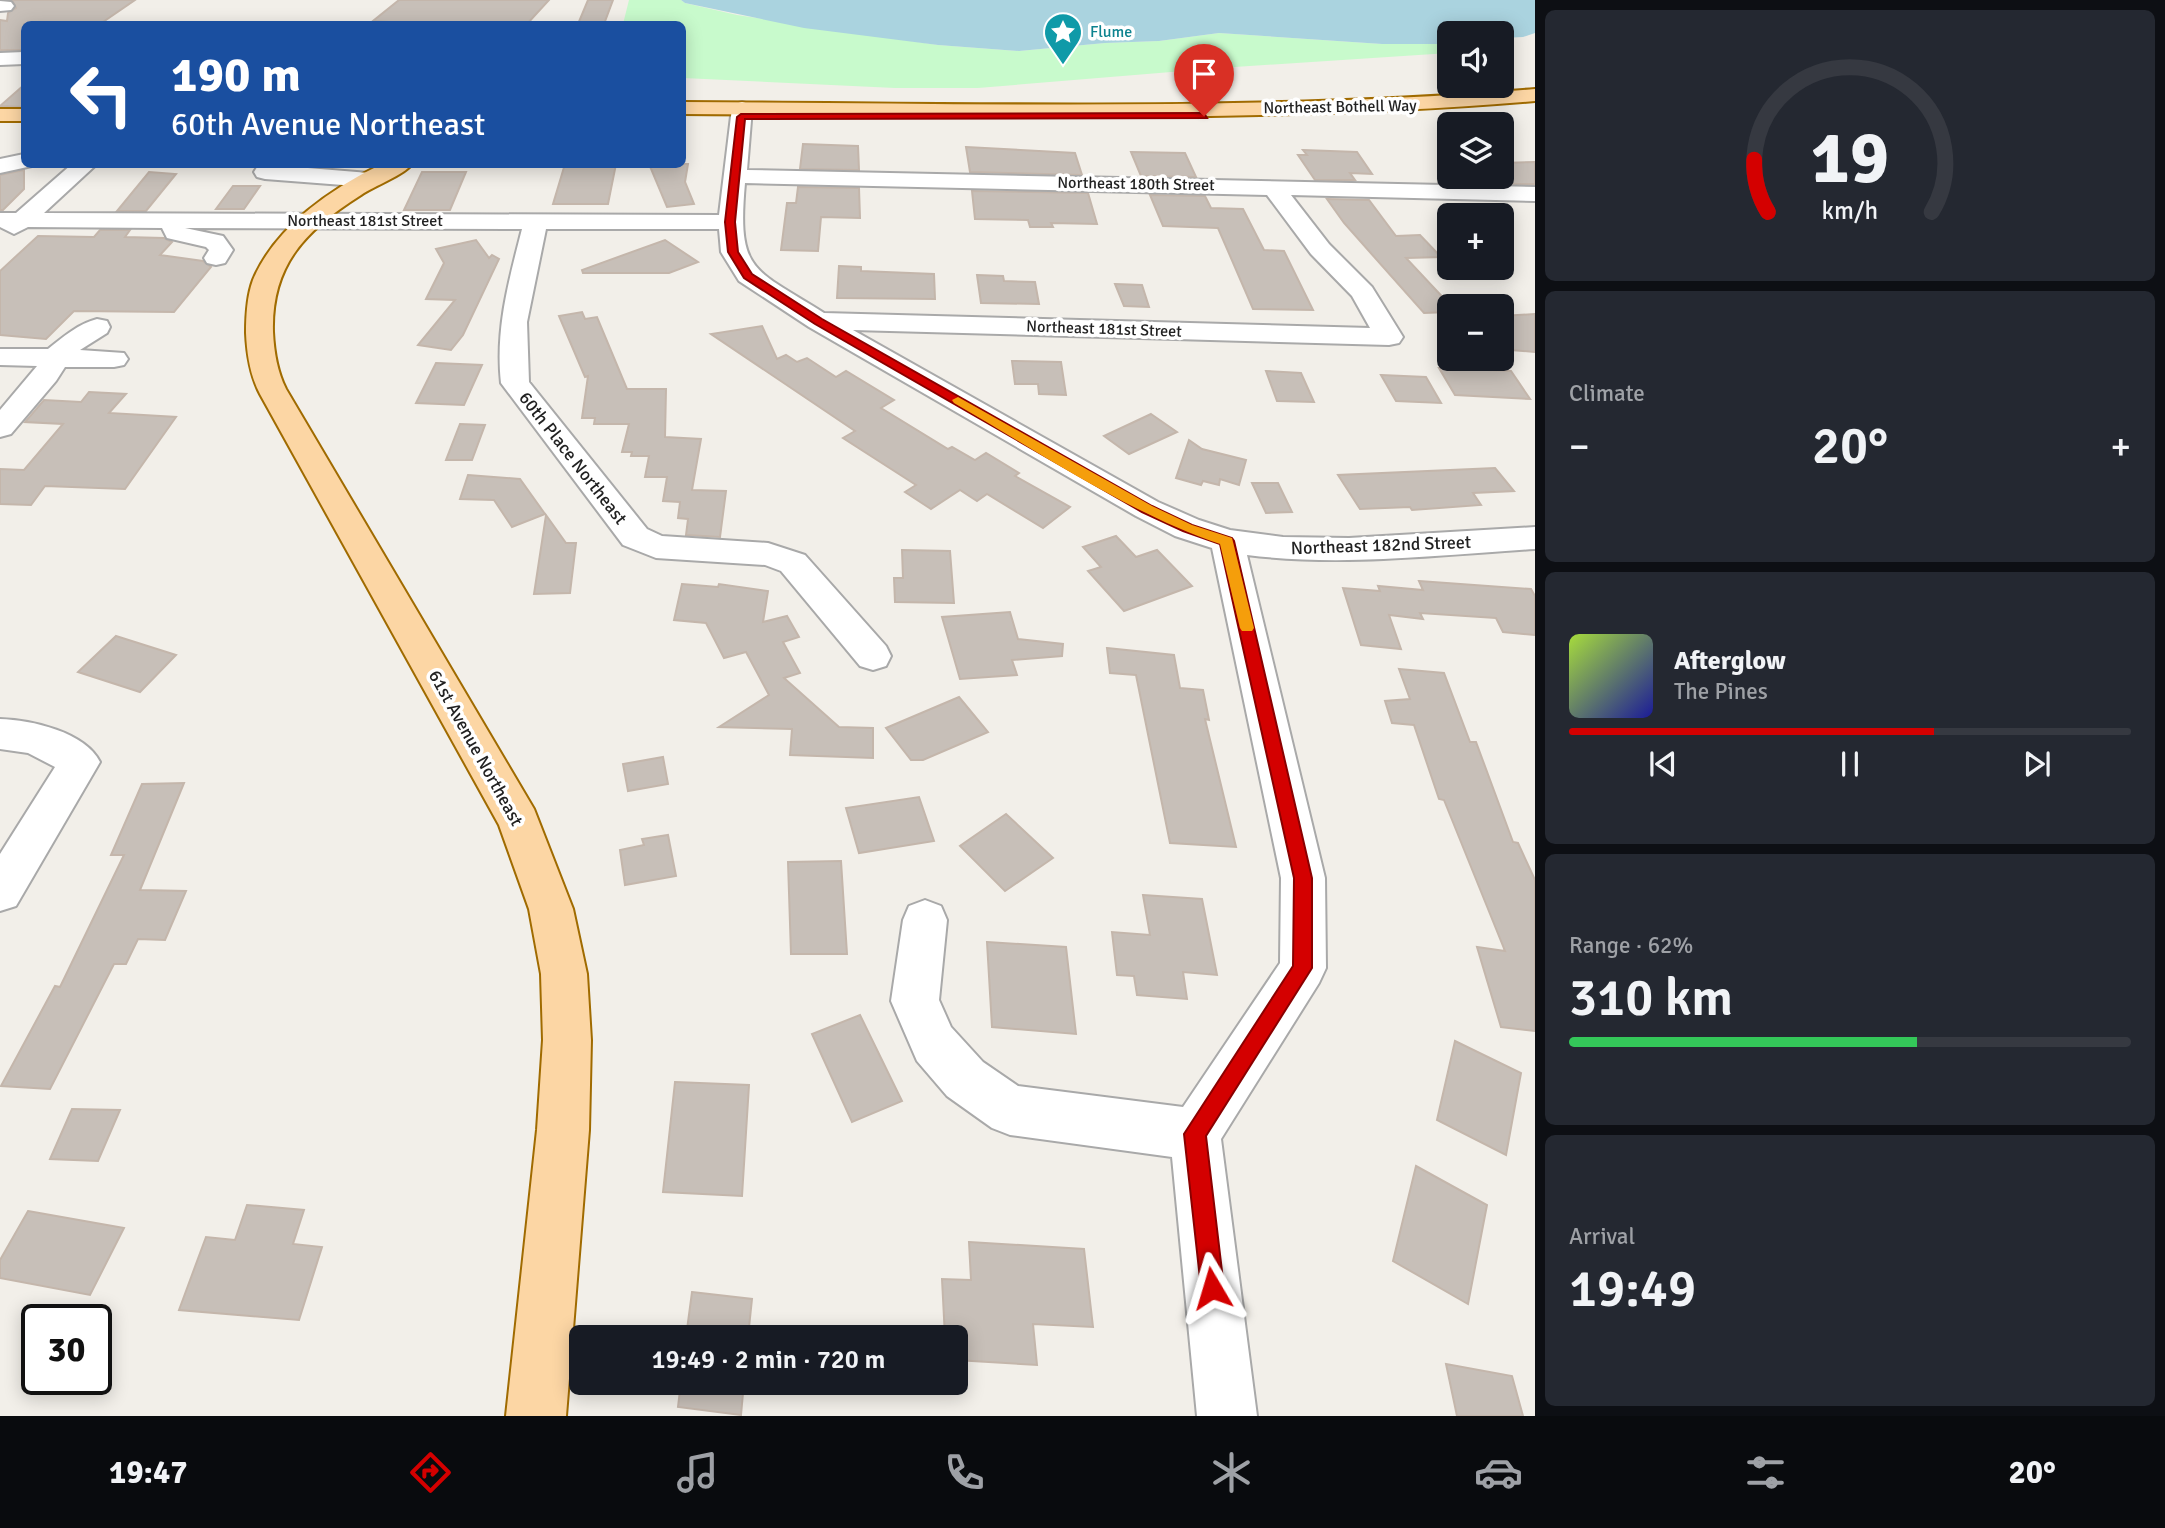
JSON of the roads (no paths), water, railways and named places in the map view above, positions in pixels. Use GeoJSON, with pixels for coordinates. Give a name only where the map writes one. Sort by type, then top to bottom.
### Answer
{"type":"FeatureCollection","features":[{"type":"Feature","properties":{"kind":"main road","name":"Northeast Bothell Way"},"geometry":{"type":"LineString","coordinates":[[1514,93],[1535,95]]}},
{"type":"Feature","properties":{"kind":"main road","name":"Northeast Bothell Way"},"geometry":{"type":"LineString","coordinates":[[686,117],[742,112],[1188,110],[1415,105],[1463,98]]}},
{"type":"Feature","properties":{"kind":"main road"},"geometry":{"type":"LineString","coordinates":[[0,103],[21,103]]}},
{"type":"Feature","properties":{"kind":"main road","name":"Northeast Bothell Way"},"geometry":{"type":"LineString","coordinates":[[686,108],[742,112],[1357,115],[1428,114],[1535,105]]}},
{"type":"Feature","properties":{"kind":"main road"},"geometry":{"type":"LineString","coordinates":[[0,115],[21,115]]}},
{"type":"Feature","properties":{"kind":"main road","name":"61st Avenue Northeast"},"geometry":{"type":"LineString","coordinates":[[385,170],[311,220],[284,248],[265,281],[260,349],[265,375],[519,821],[551,909],[565,974],[567,1040],[563,1130],[536,1416]]}},
{"type":"Feature","properties":{"kind":"street"},"geometry":{"type":"LineString","coordinates":[[0,59],[21,58]]}},
{"type":"Feature","properties":{"kind":"street","name":"Northeast 182nd Street"},"geometry":{"type":"LineString","coordinates":[[742,112],[730,222],[733,252],[748,276],[818,321],[1147,509],[1187,528],[1227,541],[1283,548],[1349,549],[1535,538]]}},
{"type":"Feature","properties":{"kind":"street"},"geometry":{"type":"LineString","coordinates":[[1,167],[21,162]]}},
{"type":"Feature","properties":{"kind":"street"},"geometry":{"type":"LineString","coordinates":[[0,239],[11,220],[81,168]]}},
{"type":"Feature","properties":{"kind":"street"},"geometry":{"type":"LineString","coordinates":[[268,168],[265,172],[385,170]]}},
{"type":"Feature","properties":{"kind":"street","name":"Northeast 180th Street"},"geometry":{"type":"LineString","coordinates":[[736,176],[1535,194]]}},
{"type":"Feature","properties":{"kind":"street","name":"Northeast 181st Street"},"geometry":{"type":"LineString","coordinates":[[818,321],[1389,337],[1363,292],[1320,249],[1273,187]]}},
{"type":"Feature","properties":{"kind":"street"},"geometry":{"type":"LineString","coordinates":[[264,220],[274,208],[298,201],[308,194],[344,197]]}},
{"type":"Feature","properties":{"kind":"street","name":"Northeast 181st Street"},"geometry":{"type":"LineString","coordinates":[[11,220],[730,222]]}},
{"type":"Feature","properties":{"kind":"street"},"geometry":{"type":"LineString","coordinates":[[174,220],[172,228],[176,233],[205,238],[219,246],[221,250],[216,258]]}},
{"type":"Feature","properties":{"kind":"street","name":"60th Place Northeast"},"geometry":{"type":"LineString","coordinates":[[536,222],[511,335],[510,359],[515,383],[635,537],[656,547],[768,554],[793,563],[873,656]]}},
{"type":"Feature","properties":{"kind":"street"},"geometry":{"type":"LineString","coordinates":[[0,428],[46,375],[55,358],[74,341],[97,327]]}},
{"type":"Feature","properties":{"kind":"street"},"geometry":{"type":"LineString","coordinates":[[0,357],[114,359]]}},
{"type":"Feature","properties":{"kind":"street"},"geometry":{"type":"LineString","coordinates":[[1227,541],[1303,878],[1303,968],[1195,1134],[1227,1416]]}},
{"type":"Feature","properties":{"kind":"street"},"geometry":{"type":"LineString","coordinates":[[0,734],[20,734],[53,745],[80,762],[0,892]]}},
{"type":"Feature","properties":{"kind":"street"},"geometry":{"type":"LineString","coordinates":[[925,920],[915,1001],[934,1044],[965,1079],[1010,1110],[1195,1134]]}},
{"type":"Feature","properties":{"kind":"water"},"geometry":{"type":"Polygon","coordinates":[[[681,0],[1535,0],[1535,33],[1514,37],[1514,21],[1437,21],[1437,44],[1382,44],[1219,33],[1159,41],[1019,51],[938,45],[804,28],[681,0]]]}},
{"type":"Feature","properties":{"kind":"place","name":"Flume"},"geometry":{"type":"Point","coordinates":[1063,66]}}]}
